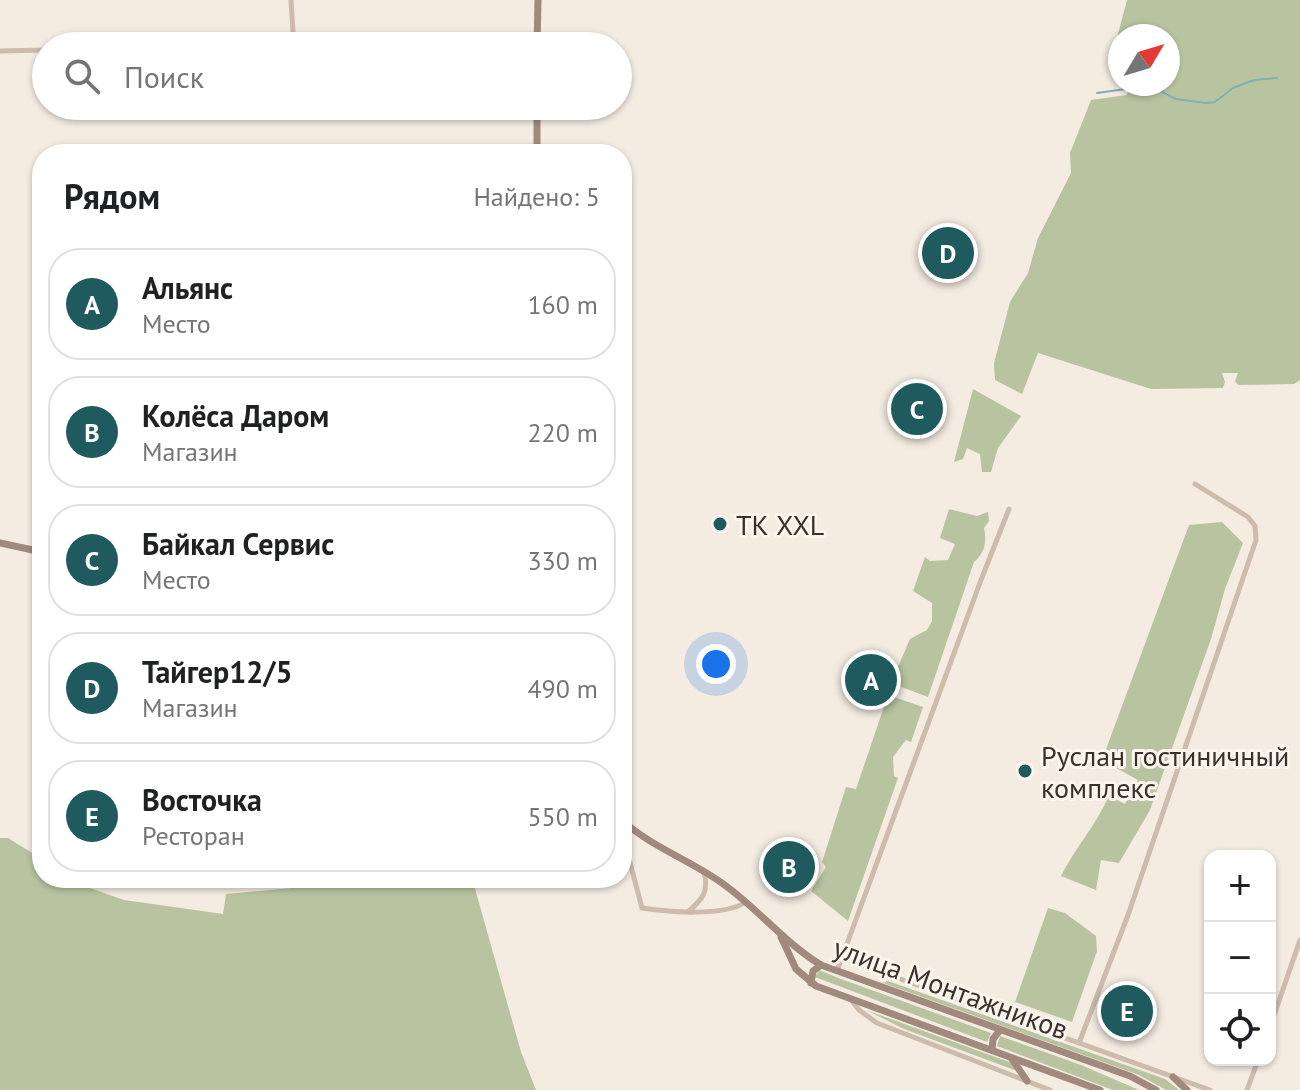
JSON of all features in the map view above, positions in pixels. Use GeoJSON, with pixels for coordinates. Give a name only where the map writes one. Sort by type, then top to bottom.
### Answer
{"type":"FeatureCollection","features":[{"type":"Feature","properties":{"kind":"main road"},"geometry":{"type":"LineString","coordinates":[[537,32],[538,0]]}},
{"type":"Feature","properties":{"kind":"main road"},"geometry":{"type":"LineString","coordinates":[[537,120],[537,144]]}},
{"type":"Feature","properties":{"kind":"main road"},"geometry":{"type":"LineString","coordinates":[[0,543],[32,550]]}},
{"type":"Feature","properties":{"kind":"main road","name":"улица Монтажников"},"geometry":{"type":"LineString","coordinates":[[632,828],[647,840],[704,871],[821,965],[1130,1076],[1156,1090]]}},
{"type":"Feature","properties":{"kind":"main road","name":"улица Монтажников"},"geometry":{"type":"LineString","coordinates":[[780,935],[796,969],[811,983],[1100,1090]]}},
{"type":"Feature","properties":{"kind":"main road"},"geometry":{"type":"LineString","coordinates":[[811,983],[813,971],[821,965]]}},
{"type":"Feature","properties":{"kind":"main road"},"geometry":{"type":"LineString","coordinates":[[992,1050],[993,1039],[1000,1030]]}},
{"type":"Feature","properties":{"kind":"main road"},"geometry":{"type":"LineString","coordinates":[[1011,1057],[1027,1081]]}},
{"type":"Feature","properties":{"kind":"main road"},"geometry":{"type":"LineString","coordinates":[[1173,1077],[1187,1090]]}},
{"type":"Feature","properties":{"kind":"street"},"geometry":{"type":"LineString","coordinates":[[291,0],[293,32]]}},
{"type":"Feature","properties":{"kind":"street"},"geometry":{"type":"LineString","coordinates":[[0,51],[32,50]]}},
{"type":"Feature","properties":{"kind":"street"},"geometry":{"type":"LineString","coordinates":[[1079,1043],[1131,909],[1256,540],[1255,526],[1248,517],[1195,484]]}},
{"type":"Feature","properties":{"kind":"street"},"geometry":{"type":"LineString","coordinates":[[837,971],[1009,509]]}},
{"type":"Feature","properties":{"kind":"street"},"geometry":{"type":"LineString","coordinates":[[632,870],[642,908],[689,911],[734,909],[746,902]]}},
{"type":"Feature","properties":{"kind":"street"},"geometry":{"type":"LineString","coordinates":[[689,911],[704,897],[707,884],[704,871]]}},
{"type":"Feature","properties":{"kind":"street"},"geometry":{"type":"LineString","coordinates":[[1276,1010],[1300,940]]}},
{"type":"Feature","properties":{"kind":"street"},"geometry":{"type":"LineString","coordinates":[[842,958],[1210,1090]]}},
{"type":"Feature","properties":{"kind":"street"},"geometry":{"type":"LineString","coordinates":[[868,982],[882,974]]}},
{"type":"Feature","properties":{"kind":"street"},"geometry":{"type":"LineString","coordinates":[[851,1000],[877,1023],[1050,1090]]}},
{"type":"Feature","properties":{"kind":"street"},"geometry":{"type":"LineString","coordinates":[[1247,1090],[1256,1066]]}},
{"type":"Feature","properties":{"kind":"green space"},"geometry":{"type":"Polygon","coordinates":[[[1127,0],[1300,0],[1300,380],[1294,384],[1238,385],[1235,381],[1238,373],[1222,373],[1223,388],[1151,389],[1038,353],[1022,394],[995,380],[994,363],[1010,302],[1028,273],[1038,238],[1071,173],[1070,153],[1091,100],[1120,96],[1180,96],[1180,24],[1121,24],[1127,0]]]}},
{"type":"Feature","properties":{"kind":"green space"},"geometry":{"type":"Polygon","coordinates":[[[973,389],[1021,416],[998,448],[991,472],[982,472],[980,454],[967,448],[963,459],[954,462],[973,389]]]}},
{"type":"Feature","properties":{"kind":"green space"},"geometry":{"type":"Polygon","coordinates":[[[949,509],[977,516],[988,512],[989,521],[984,528],[984,547],[974,562],[928,697],[891,683],[910,639],[927,630],[932,621],[932,603],[913,591],[925,557],[930,561],[948,560],[955,544],[940,538],[949,509]]]}},
{"type":"Feature","properties":{"kind":"green space"},"geometry":{"type":"Polygon","coordinates":[[[1222,522],[1243,543],[1225,589],[1211,639],[1150,810],[1119,863],[1101,860],[1096,890],[1061,876],[1109,796],[1125,804],[1138,780],[1102,760],[1189,525],[1222,522]]]}},
{"type":"Feature","properties":{"kind":"green space"},"geometry":{"type":"Polygon","coordinates":[[[888,695],[923,707],[911,742],[906,740],[893,757],[894,776],[898,778],[848,921],[811,891],[826,867],[822,862],[846,787],[856,789],[888,695]]]}},
{"type":"Feature","properties":{"kind":"green space"},"geometry":{"type":"Polygon","coordinates":[[[0,838],[8,838],[32,853],[32,888],[90,888],[124,900],[223,914],[226,894],[292,888],[475,888],[521,1052],[536,1090],[0,1090],[0,838]]]}},
{"type":"Feature","properties":{"kind":"green space"},"geometry":{"type":"Polygon","coordinates":[[[1048,908],[1065,913],[1096,936],[1097,951],[1072,1022],[1015,1002],[1048,908]]]}},
{"type":"Feature","properties":{"kind":"green space"},"geometry":{"type":"Polygon","coordinates":[[[819,970],[991,1033],[987,1042],[815,977],[819,970]]]}},
{"type":"Feature","properties":{"kind":"green space"},"geometry":{"type":"Polygon","coordinates":[[[888,981],[1165,1079],[1179,1090],[1166,1090],[1139,1075],[883,983],[888,981]]]}},
{"type":"Feature","properties":{"kind":"green space"},"geometry":{"type":"Polygon","coordinates":[[[866,1010],[1012,1063],[1017,1071],[904,1029],[866,1010]]]}},
{"type":"Feature","properties":{"kind":"green space"},"geometry":{"type":"Polygon","coordinates":[[[1000,1036],[1139,1090],[1113,1090],[997,1046],[1000,1036]]]}},
{"type":"Feature","properties":{"kind":"waterway"},"geometry":{"type":"LineString","coordinates":[[1097,93],[1133,88],[1160,91],[1176,99],[1206,103],[1215,102],[1233,88],[1254,80],[1277,78]]}},
{"type":"Feature","properties":{"kind":"place","name":"Тайгер12/5"},"geometry":{"type":"Point","coordinates":[948,253]}},
{"type":"Feature","properties":{"kind":"place","name":"Байкал Сервис"},"geometry":{"type":"Point","coordinates":[917,409]}},
{"type":"Feature","properties":{"kind":"place","name":"ТК XXL"},"geometry":{"type":"Point","coordinates":[720,524]}},
{"type":"Feature","properties":{"kind":"place","name":"Альянс"},"geometry":{"type":"Point","coordinates":[871,680]}},
{"type":"Feature","properties":{"kind":"place","name":"Руслан гостиничный комплекс"},"geometry":{"type":"Point","coordinates":[1025,771]}},
{"type":"Feature","properties":{"kind":"place","name":"Колёса Даром"},"geometry":{"type":"Point","coordinates":[789,867]}},
{"type":"Feature","properties":{"kind":"place","name":"Восточка"},"geometry":{"type":"Point","coordinates":[1127,1011]}}]}
